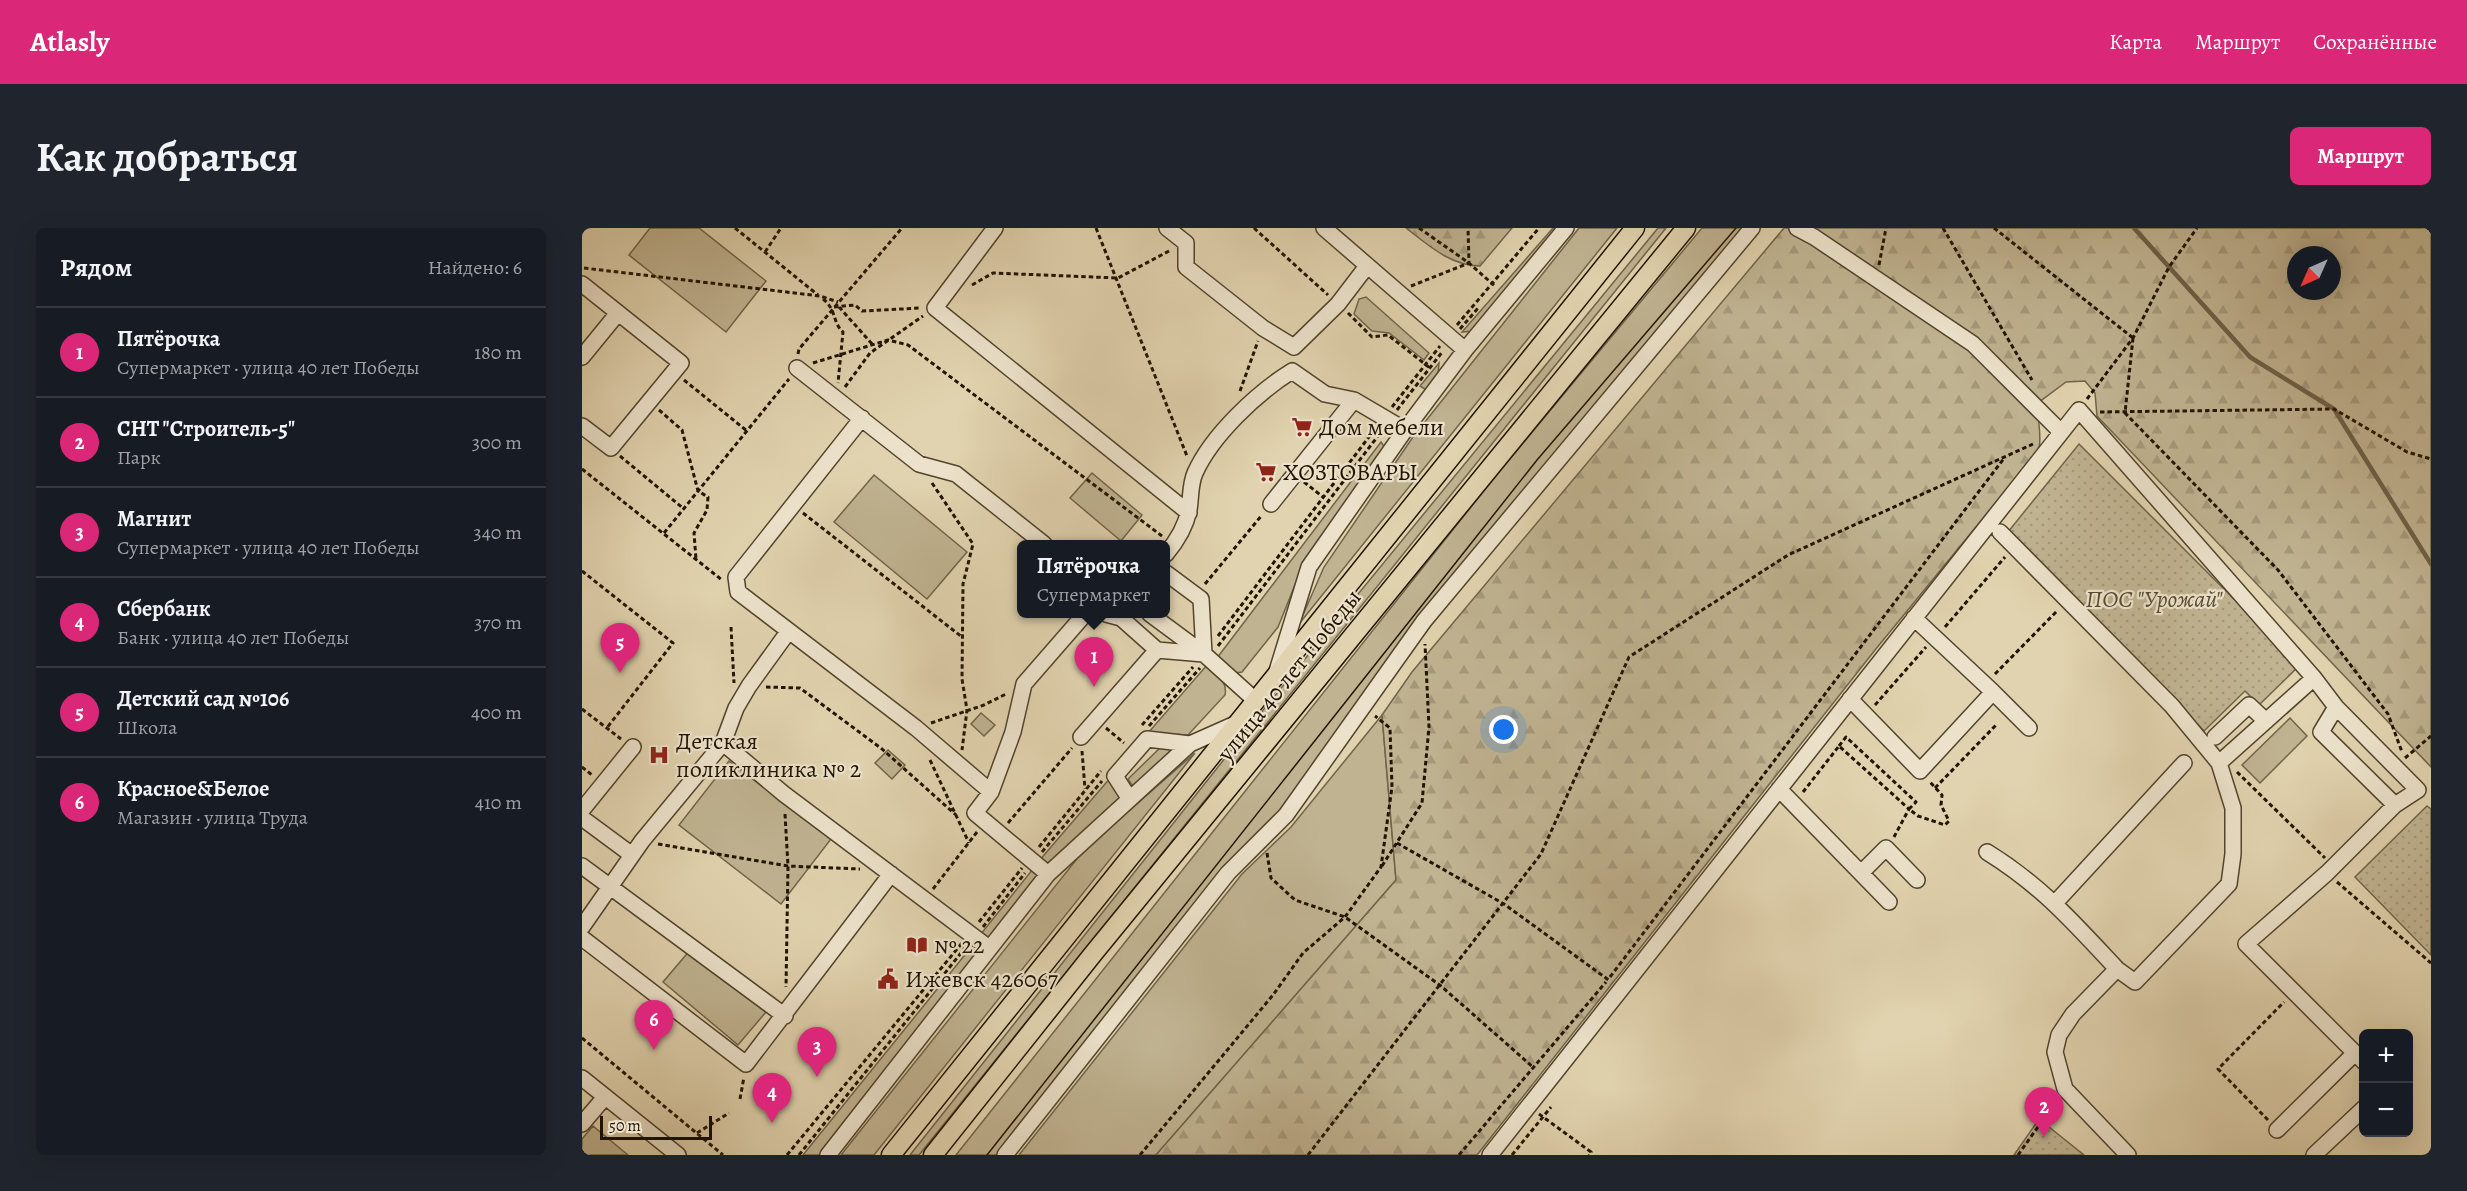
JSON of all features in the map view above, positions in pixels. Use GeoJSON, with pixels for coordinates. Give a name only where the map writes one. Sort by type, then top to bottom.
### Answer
{"type":"FeatureCollection","features":[{"type":"Feature","properties":{"kind":"main road","name":"улица 40 лет Победы"},"geometry":{"type":"LineString","coordinates":[[891,1155],[1635,228]]}},
{"type":"Feature","properties":{"kind":"main road","name":"улица 40 лет Победы"},"geometry":{"type":"LineString","coordinates":[[933,1155],[1093,954],[1686,228]]}},
{"type":"Feature","properties":{"kind":"street"},"geometry":{"type":"LineString","coordinates":[[995,228],[935,308],[1189,513]]}},
{"type":"Feature","properties":{"kind":"street"},"geometry":{"type":"LineString","coordinates":[[1167,228],[1186,243],[1186,267],[1263,328],[1294,347],[1338,304],[1367,266]]}},
{"type":"Feature","properties":{"kind":"street"},"geometry":{"type":"LineString","coordinates":[[1324,228],[1465,350]]}},
{"type":"Feature","properties":{"kind":"street","name":"улица 40 лет Победы"},"geometry":{"type":"LineString","coordinates":[[1276,674],[1309,567],[1405,430],[1465,350],[1566,228]]}},
{"type":"Feature","properties":{"kind":"street"},"geometry":{"type":"LineString","coordinates":[[1005,1155],[1227,873],[1286,815],[1424,621],[1752,228]]}},
{"type":"Feature","properties":{"kind":"street"},"geometry":{"type":"LineString","coordinates":[[1797,228],[1973,344],[2061,432]]}},
{"type":"Feature","properties":{"kind":"street"},"geometry":{"type":"LineString","coordinates":[[582,284],[681,363],[611,448],[582,426]]}},
{"type":"Feature","properties":{"kind":"street"},"geometry":{"type":"LineString","coordinates":[[582,357],[618,312]]}},
{"type":"Feature","properties":{"kind":"street"},"geometry":{"type":"LineString","coordinates":[[797,368],[920,464],[956,474],[1039,540]]}},
{"type":"Feature","properties":{"kind":"street"},"geometry":{"type":"LineString","coordinates":[[1170,549],[1189,513],[1194,474],[1228,424],[1268,386],[1292,371],[1325,394],[1354,400],[1405,430]]}},
{"type":"Feature","properties":{"kind":"street"},"geometry":{"type":"LineString","coordinates":[[1268,508],[1354,400]]}},
{"type":"Feature","properties":{"kind":"street"},"geometry":{"type":"LineString","coordinates":[[1490,1155],[2079,410],[2314,678],[2336,707],[2418,790],[2395,805],[2330,869],[2246,944],[2359,1058],[2277,1130]]}},
{"type":"Feature","properties":{"kind":"street"},"geometry":{"type":"LineString","coordinates":[[862,418],[735,577],[738,592],[916,728],[991,792]]}},
{"type":"Feature","properties":{"kind":"street"},"geometry":{"type":"LineString","coordinates":[[1987,852],[2021,873],[2056,902],[2117,969],[2135,982],[2229,884],[2233,854],[2234,808],[2221,761],[2172,706],[2000,532]]}},
{"type":"Feature","properties":{"kind":"street"},"geometry":{"type":"LineString","coordinates":[[1170,576],[1201,599],[1207,656]]}},
{"type":"Feature","properties":{"kind":"street"},"geometry":{"type":"LineString","coordinates":[[1048,874],[975,813],[991,792],[1013,732],[1023,684],[1081,618]]}},
{"type":"Feature","properties":{"kind":"street"},"geometry":{"type":"LineString","coordinates":[[1121,618],[1157,650],[1207,656]]}},
{"type":"Feature","properties":{"kind":"street"},"geometry":{"type":"LineString","coordinates":[[1155,618],[1207,656],[1255,700]]}},
{"type":"Feature","properties":{"kind":"street"},"geometry":{"type":"LineString","coordinates":[[1914,618],[2029,728]]}},
{"type":"Feature","properties":{"kind":"street"},"geometry":{"type":"LineString","coordinates":[[585,917],[642,841],[723,743],[736,708],[788,632]]}},
{"type":"Feature","properties":{"kind":"street"},"geometry":{"type":"LineString","coordinates":[[1077,742],[1157,650]]}},
{"type":"Feature","properties":{"kind":"street"},"geometry":{"type":"LineString","coordinates":[[2221,761],[2314,678]]}},
{"type":"Feature","properties":{"kind":"street"},"geometry":{"type":"LineString","coordinates":[[1850,699],[1920,771],[1993,692]]}},
{"type":"Feature","properties":{"kind":"street"},"geometry":{"type":"LineString","coordinates":[[2215,737],[2249,705],[2266,721]]}},
{"type":"Feature","properties":{"kind":"street"},"geometry":{"type":"LineString","coordinates":[[2336,707],[2321,732],[2395,805]]}},
{"type":"Feature","properties":{"kind":"street","name":"улица 40 лет Победы"},"geometry":{"type":"LineString","coordinates":[[828,1155],[1048,874],[1190,744],[1235,724]]}},
{"type":"Feature","properties":{"kind":"street"},"geometry":{"type":"LineString","coordinates":[[1129,798],[1114,776],[1147,739],[1190,744]]}},
{"type":"Feature","properties":{"kind":"street"},"geometry":{"type":"LineString","coordinates":[[723,743],[784,794],[989,948]]}},
{"type":"Feature","properties":{"kind":"street"},"geometry":{"type":"LineString","coordinates":[[582,810],[633,747]]}},
{"type":"Feature","properties":{"kind":"street"},"geometry":{"type":"LineString","coordinates":[[2056,902],[2184,763]]}},
{"type":"Feature","properties":{"kind":"street"},"geometry":{"type":"LineString","coordinates":[[1779,789],[1889,902]]}},
{"type":"Feature","properties":{"kind":"street"},"geometry":{"type":"LineString","coordinates":[[582,818],[632,855]]}},
{"type":"Feature","properties":{"kind":"street"},"geometry":{"type":"LineString","coordinates":[[1861,873],[1886,848],[1917,880]]}},
{"type":"Feature","properties":{"kind":"street"},"geometry":{"type":"LineString","coordinates":[[582,866],[785,1016]]}},
{"type":"Feature","properties":{"kind":"street"},"geometry":{"type":"LineString","coordinates":[[582,938],[746,1064],[785,1016],[887,872]]}},
{"type":"Feature","properties":{"kind":"street"},"geometry":{"type":"LineString","coordinates":[[2117,969],[2073,1014],[2059,1035],[2055,1052],[2065,1089],[2128,1155]]}},
{"type":"Feature","properties":{"kind":"street"},"geometry":{"type":"LineString","coordinates":[[582,1078],[678,1155]]}},
{"type":"Feature","properties":{"kind":"street"},"geometry":{"type":"LineString","coordinates":[[582,1124],[605,1097]]}},
{"type":"Feature","properties":{"kind":"street"},"geometry":{"type":"LineString","coordinates":[[2314,1155],[2359,1113]]}},
{"type":"Feature","properties":{"kind":"path"},"geometry":{"type":"LineString","coordinates":[[735,228],[833,307],[837,327],[843,333],[836,399]]}},
{"type":"Feature","properties":{"kind":"path"},"geometry":{"type":"LineString","coordinates":[[765,252],[781,228]]}},
{"type":"Feature","properties":{"kind":"path"},"geometry":{"type":"LineString","coordinates":[[664,533],[797,368],[799,349],[902,228]]}},
{"type":"Feature","properties":{"kind":"path"},"geometry":{"type":"LineString","coordinates":[[1096,228],[1118,278],[1194,474]]}},
{"type":"Feature","properties":{"kind":"path"},"geometry":{"type":"LineString","coordinates":[[1419,228],[1469,263],[1496,287]]}},
{"type":"Feature","properties":{"kind":"path"},"geometry":{"type":"LineString","coordinates":[[1468,228],[1469,263]]}},
{"type":"Feature","properties":{"kind":"path"},"geometry":{"type":"LineString","coordinates":[[1139,728],[1207,656],[1323,497],[1430,368],[1492,283],[1539,228]]}},
{"type":"Feature","properties":{"kind":"path"},"geometry":{"type":"LineString","coordinates":[[1877,279],[1886,228]]}},
{"type":"Feature","properties":{"kind":"path"},"geometry":{"type":"LineString","coordinates":[[1943,228],[2032,381]]}},
{"type":"Feature","properties":{"kind":"path"},"geometry":{"type":"LineString","coordinates":[[1994,228],[2133,338]]}},
{"type":"Feature","properties":{"kind":"path"},"geometry":{"type":"LineString","coordinates":[[2079,410],[2133,338],[2169,267],[2197,228]]}},
{"type":"Feature","properties":{"kind":"path"},"geometry":{"type":"LineString","coordinates":[[964,290],[993,273],[1118,278],[1186,243]]}},
{"type":"Feature","properties":{"kind":"path"},"geometry":{"type":"LineString","coordinates":[[1148,728],[1207,656],[1387,419],[1426,364],[1526,253]]}},
{"type":"Feature","properties":{"kind":"path"},"geometry":{"type":"LineString","coordinates":[[1397,292],[1469,263]]}},
{"type":"Feature","properties":{"kind":"path"},"geometry":{"type":"LineString","coordinates":[[582,268],[820,296],[838,302]]}},
{"type":"Feature","properties":{"kind":"path"},"geometry":{"type":"LineString","coordinates":[[833,307],[855,305],[862,310],[935,308]]}},
{"type":"Feature","properties":{"kind":"path"},"geometry":{"type":"LineString","coordinates":[[839,307],[873,345]]}},
{"type":"Feature","properties":{"kind":"path"},"geometry":{"type":"LineString","coordinates":[[836,399],[870,353],[935,308]]}},
{"type":"Feature","properties":{"kind":"path"},"geometry":{"type":"LineString","coordinates":[[1240,392],[1263,328]]}},
{"type":"Feature","properties":{"kind":"path"},"geometry":{"type":"LineString","coordinates":[[2125,414],[2133,338]]}},
{"type":"Feature","properties":{"kind":"path"},"geometry":{"type":"LineString","coordinates":[[797,368],[888,340],[908,345],[1158,540]]}},
{"type":"Feature","properties":{"kind":"path"},"geometry":{"type":"LineString","coordinates":[[1426,364],[1430,368]]}},
{"type":"Feature","properties":{"kind":"path"},"geometry":{"type":"LineString","coordinates":[[673,372],[747,431]]}},
{"type":"Feature","properties":{"kind":"path"},"geometry":{"type":"LineString","coordinates":[[648,402],[682,430],[698,491],[708,497],[707,510],[694,533],[697,559]]}},
{"type":"Feature","properties":{"kind":"path"},"geometry":{"type":"LineString","coordinates":[[2079,410],[2125,414],[2334,409],[2407,452],[2431,459]]}},
{"type":"Feature","properties":{"kind":"path"},"geometry":{"type":"LineString","coordinates":[[2125,414],[2278,570],[2388,714],[2405,758],[2431,736]]}},
{"type":"Feature","properties":{"kind":"path"},"geometry":{"type":"LineString","coordinates":[[1308,1155],[1541,854],[1629,657],[1788,555],[2061,432]]}},
{"type":"Feature","properties":{"kind":"path"},"geometry":{"type":"LineString","coordinates":[[611,448],[684,509]]}},
{"type":"Feature","properties":{"kind":"path"},"geometry":{"type":"LineString","coordinates":[[1460,1155],[1608,979],[2005,457]]}},
{"type":"Feature","properties":{"kind":"path"},"geometry":{"type":"LineString","coordinates":[[920,464],[974,544],[963,584],[962,679],[967,710],[959,766]]}},
{"type":"Feature","properties":{"kind":"path"},"geometry":{"type":"LineString","coordinates":[[582,469],[738,592]]}},
{"type":"Feature","properties":{"kind":"path"},"geometry":{"type":"LineString","coordinates":[[1296,475],[1323,497]]}},
{"type":"Feature","properties":{"kind":"path"},"geometry":{"type":"LineString","coordinates":[[793,505],[962,637]]}},
{"type":"Feature","properties":{"kind":"path"},"geometry":{"type":"LineString","coordinates":[[1196,595],[1268,508]]}},
{"type":"Feature","properties":{"kind":"path"},"geometry":{"type":"LineString","coordinates":[[582,571],[673,643],[606,729]]}},
{"type":"Feature","properties":{"kind":"path"},"geometry":{"type":"LineString","coordinates":[[1140,1155],[1273,994],[1303,953],[1345,917],[1382,867],[1422,803],[1429,726],[1424,621]]}},
{"type":"Feature","properties":{"kind":"path"},"geometry":{"type":"LineString","coordinates":[[731,627],[736,708]]}},
{"type":"Feature","properties":{"kind":"path"},"geometry":{"type":"LineString","coordinates":[[916,728],[984,705],[1023,684]]}},
{"type":"Feature","properties":{"kind":"path"},"geometry":{"type":"LineString","coordinates":[[749,686],[800,688],[882,749],[956,815]]}},
{"type":"Feature","properties":{"kind":"path"},"geometry":{"type":"LineString","coordinates":[[1364,706],[1389,728],[1392,787],[1382,867]]}},
{"type":"Feature","properties":{"kind":"path"},"geometry":{"type":"LineString","coordinates":[[582,709],[633,747]]}},
{"type":"Feature","properties":{"kind":"path"},"geometry":{"type":"LineString","coordinates":[[1097,719],[1125,744]]}},
{"type":"Feature","properties":{"kind":"path"},"geometry":{"type":"LineString","coordinates":[[1935,788],[1997,724]]}},
{"type":"Feature","properties":{"kind":"path"},"geometry":{"type":"LineString","coordinates":[[1118,752],[1132,736]]}},
{"type":"Feature","properties":{"kind":"path"},"geometry":{"type":"LineString","coordinates":[[1797,800],[1846,737],[1916,802],[1909,809],[1886,848]]}},
{"type":"Feature","properties":{"kind":"path"},"geometry":{"type":"LineString","coordinates":[[1077,742],[1085,789]]}},
{"type":"Feature","properties":{"kind":"path"},"geometry":{"type":"LineString","coordinates":[[999,833],[1077,742]]}},
{"type":"Feature","properties":{"kind":"path"},"geometry":{"type":"LineString","coordinates":[[1839,746],[1918,816],[1945,825],[1949,821],[1941,805],[1942,795],[1920,771]]}},
{"type":"Feature","properties":{"kind":"path"},"geometry":{"type":"LineString","coordinates":[[929,757],[969,843]]}},
{"type":"Feature","properties":{"kind":"path"},"geometry":{"type":"LineString","coordinates":[[2221,761],[2330,869],[2431,963]]}},
{"type":"Feature","properties":{"kind":"path"},"geometry":{"type":"LineString","coordinates":[[799,1155],[1032,860],[1085,789],[1105,767]]}},
{"type":"Feature","properties":{"kind":"path"},"geometry":{"type":"LineString","coordinates":[[1032,860],[1102,781]]}},
{"type":"Feature","properties":{"kind":"path"},"geometry":{"type":"LineString","coordinates":[[784,794],[788,866],[785,1016]]}},
{"type":"Feature","properties":{"kind":"path"},"geometry":{"type":"LineString","coordinates":[[924,900],[976,833]]}},
{"type":"Feature","properties":{"kind":"path"},"geometry":{"type":"LineString","coordinates":[[1265,836],[1270,878],[1295,900],[1345,917],[1441,986],[1534,1068]]}},
{"type":"Feature","properties":{"kind":"path"},"geometry":{"type":"LineString","coordinates":[[642,841],[788,866],[887,872]]}},
{"type":"Feature","properties":{"kind":"path"},"geometry":{"type":"LineString","coordinates":[[1397,843],[1504,904],[1622,989]]}},
{"type":"Feature","properties":{"kind":"path"},"geometry":{"type":"LineString","coordinates":[[787,1155],[972,935]]}},
{"type":"Feature","properties":{"kind":"path"},"geometry":{"type":"LineString","coordinates":[[2277,1130],[2218,1069],[2294,992]]}},
{"type":"Feature","properties":{"kind":"path"},"geometry":{"type":"LineString","coordinates":[[582,1038],[723,1155]]}},
{"type":"Feature","properties":{"kind":"path"},"geometry":{"type":"LineString","coordinates":[[740,1099],[746,1064]]}},
{"type":"Feature","properties":{"kind":"path"},"geometry":{"type":"LineString","coordinates":[[1534,1068],[1533,1102],[1543,1117],[1591,1152],[1589,1155]]}},
{"type":"Feature","properties":{"kind":"path"},"geometry":{"type":"LineString","coordinates":[[2018,1155],[2065,1089]]}},
{"type":"Feature","properties":{"kind":"path"},"geometry":{"type":"LineString","coordinates":[[1512,1155],[1551,1107]]}},
{"type":"Feature","properties":{"kind":"path"},"geometry":{"type":"LineString","coordinates":[[697,1134],[729,1113]]}},
{"type":"Feature","properties":{"kind":"green space"},"geometry":{"type":"Polygon","coordinates":[[[650,228],[699,228],[766,281],[726,332],[629,255],[650,228]]]}},
{"type":"Feature","properties":{"kind":"green space"},"geometry":{"type":"Polygon","coordinates":[[[1406,228],[1512,228],[1480,266],[1469,265],[1450,258],[1406,228]]]}},
{"type":"Feature","properties":{"kind":"green space"},"geometry":{"type":"Polygon","coordinates":[[[1553,228],[1561,228],[1474,331],[1462,332],[1553,228]]]}},
{"type":"Feature","properties":{"kind":"green space"},"geometry":{"type":"Polygon","coordinates":[[[1579,228],[1617,228],[1299,624],[1324,567],[1413,437],[1579,228]]]}},
{"type":"Feature","properties":{"kind":"green space"},"geometry":{"type":"Polygon","coordinates":[[[1658,228],[1666,228],[919,1155],[910,1155],[1268,704],[1658,228]]]}},
{"type":"Feature","properties":{"kind":"green space"},"geometry":{"type":"Polygon","coordinates":[[[1702,228],[1743,228],[1286,810],[1238,855],[997,1155],[956,1155],[1498,473],[1702,228]]]}},
{"type":"Feature","properties":{"kind":"green space"},"geometry":{"type":"Polygon","coordinates":[[[1784,228],[2431,228],[2431,767],[2097,416],[2095,393],[2085,381],[2066,382],[2038,403],[2039,450],[1875,650],[1477,1155],[1156,1155],[1396,880],[1382,715],[1412,672],[1784,228]]]}},
{"type":"Feature","properties":{"kind":"green space"},"geometry":{"type":"Polygon","coordinates":[[[1366,297],[1429,353],[1424,360],[1389,333],[1372,331],[1354,314],[1359,299],[1366,297]]]}},
{"type":"Feature","properties":{"kind":"green space"},"geometry":{"type":"Polygon","coordinates":[[[1439,363],[1438,374],[1428,391],[1420,386],[1439,363]]]}},
{"type":"Feature","properties":{"kind":"green space"},"geometry":{"type":"Polygon","coordinates":[[[1381,442],[1385,448],[1305,560],[1278,627],[1242,672],[1234,673],[1217,658],[1381,442]]]}},
{"type":"Feature","properties":{"kind":"green space","name":"ПОС \"Урожай\""},"geometry":{"type":"Polygon","coordinates":[[[2079,444],[2300,665],[2259,705],[2245,691],[2204,731],[2008,532],[2079,444]]]}},
{"type":"Feature","properties":{"kind":"green space"},"geometry":{"type":"Polygon","coordinates":[[[1092,473],[1142,515],[1120,540],[1070,498],[1092,473]]]}},
{"type":"Feature","properties":{"kind":"green space"},"geometry":{"type":"Polygon","coordinates":[[[874,475],[967,552],[927,599],[834,522],[874,475]]]}},
{"type":"Feature","properties":{"kind":"green space"},"geometry":{"type":"Polygon","coordinates":[[[1207,665],[1223,682],[1225,695],[1188,735],[1148,733],[1207,665]]]}},
{"type":"Feature","properties":{"kind":"green space"},"geometry":{"type":"Polygon","coordinates":[[[981,713],[995,725],[984,736],[971,724],[981,713]]]}},
{"type":"Feature","properties":{"kind":"green space"},"geometry":{"type":"Polygon","coordinates":[[[1382,715],[1396,880],[1156,1155],[1019,1155],[1242,874],[1291,827],[1382,715]]]}},
{"type":"Feature","properties":{"kind":"green space"},"geometry":{"type":"Polygon","coordinates":[[[2290,718],[2307,736],[2260,783],[2242,765],[2290,718]]]}},
{"type":"Feature","properties":{"kind":"green space"},"geometry":{"type":"Polygon","coordinates":[[[1163,745],[1177,747],[1134,788],[1128,779],[1163,745]]]}},
{"type":"Feature","properties":{"kind":"green space"},"geometry":{"type":"Polygon","coordinates":[[[888,750],[905,765],[892,779],[875,763],[888,750]]]}},
{"type":"Feature","properties":{"kind":"green space"},"geometry":{"type":"Polygon","coordinates":[[[1195,753],[874,1155],[841,1155],[1084,850],[1195,753]]]}},
{"type":"Feature","properties":{"kind":"green space"},"geometry":{"type":"Polygon","coordinates":[[[729,761],[831,839],[781,904],[679,825],[729,761]]]}},
{"type":"Feature","properties":{"kind":"green space"},"geometry":{"type":"Polygon","coordinates":[[[1111,777],[1122,798],[1048,868],[1039,861],[1111,777]]]}},
{"type":"Feature","properties":{"kind":"green space"},"geometry":{"type":"Polygon","coordinates":[[[2427,806],[2431,809],[2431,955],[2355,877],[2427,806]]]}},
{"type":"Feature","properties":{"kind":"green space"},"geometry":{"type":"Polygon","coordinates":[[[1033,869],[1041,876],[989,941],[980,935],[1033,869]]]}},
{"type":"Feature","properties":{"kind":"green space"},"geometry":{"type":"Polygon","coordinates":[[[691,949],[766,1012],[738,1045],[663,982],[691,949]]]}},
{"type":"Feature","properties":{"kind":"green space"},"geometry":{"type":"Polygon","coordinates":[[[968,951],[977,958],[821,1155],[803,1155],[968,951]]]}},
{"type":"Feature","properties":{"kind":"green space"},"geometry":{"type":"Polygon","coordinates":[[[2039,1119],[2084,1155],[2014,1155],[2039,1119]]]}},
{"type":"Feature","properties":{"kind":"green space"},"geometry":{"type":"Polygon","coordinates":[[[593,1126],[628,1155],[582,1155],[582,1139],[593,1126]]]}},
{"type":"Feature","properties":{"kind":"waterway"},"geometry":{"type":"LineString","coordinates":[[2134,228],[2250,357],[2334,409],[2431,564]]}},
{"type":"Feature","properties":{"kind":"tram line"},"geometry":{"type":"LineString","coordinates":[[987,1155],[1537,460],[1736,228]]}},
{"type":"Feature","properties":{"kind":"place","name":"Дом мебели"},"geometry":{"type":"Point","coordinates":[1302,427]}},
{"type":"Feature","properties":{"kind":"place","name":"ХОЗТОВАРЫ"},"geometry":{"type":"Point","coordinates":[1266,472]}},
{"type":"Feature","properties":{"kind":"place","name":"Детский сад №106"},"geometry":{"type":"Point","coordinates":[620,673]}},
{"type":"Feature","properties":{"kind":"place","name":"Пятёрочка"},"geometry":{"type":"Point","coordinates":[1094,687]}},
{"type":"Feature","properties":{"kind":"place","name":"Детская поликлиника № 2"},"geometry":{"type":"Point","coordinates":[659,755]}},
{"type":"Feature","properties":{"kind":"place","name":"№ 22"},"geometry":{"type":"Point","coordinates":[917,945]}},
{"type":"Feature","properties":{"kind":"place","name":"Ижевск 426067"},"geometry":{"type":"Point","coordinates":[888,979]}},
{"type":"Feature","properties":{"kind":"place","name":"Красное&Белое"},"geometry":{"type":"Point","coordinates":[654,1050]}},
{"type":"Feature","properties":{"kind":"place","name":"Магнит"},"geometry":{"type":"Point","coordinates":[817,1077]}},
{"type":"Feature","properties":{"kind":"place","name":"Сбербанк"},"geometry":{"type":"Point","coordinates":[772,1123]}},
{"type":"Feature","properties":{"kind":"place","name":"СНТ \"Строитель-5\""},"geometry":{"type":"Point","coordinates":[2044,1137]}}]}
